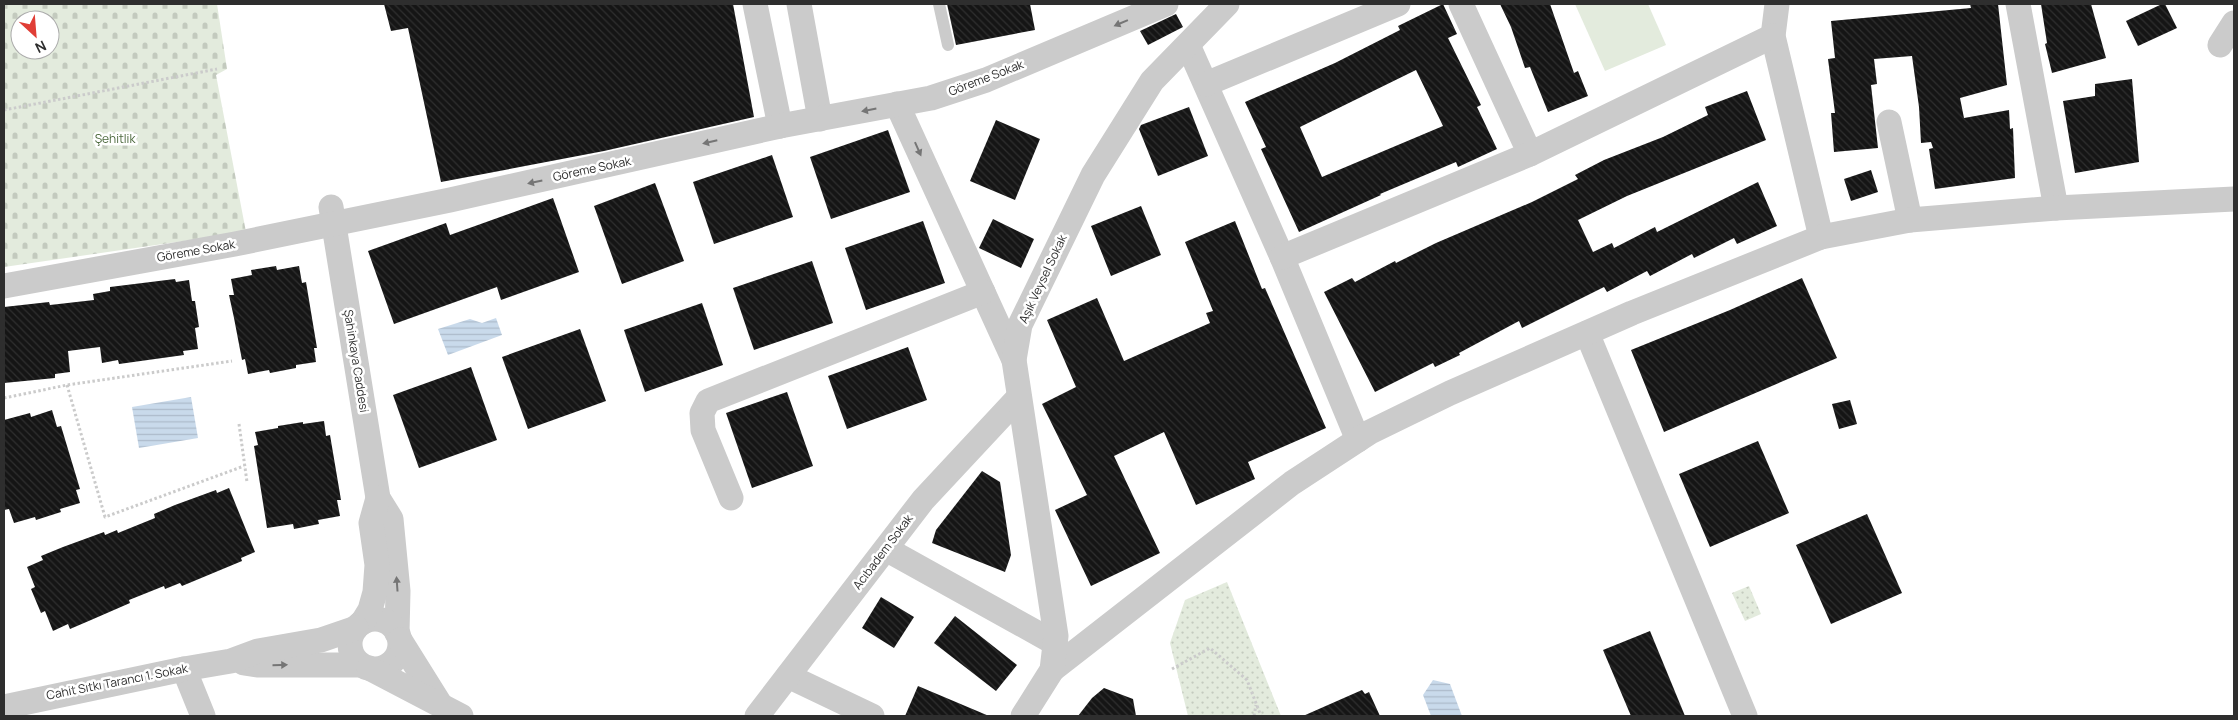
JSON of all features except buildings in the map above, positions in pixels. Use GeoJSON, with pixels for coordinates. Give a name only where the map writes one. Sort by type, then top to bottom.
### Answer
{"type":"FeatureCollection","features":[{"type":"Feature","properties":{"kind":"street"},"geometry":{"type":"LineString","coordinates":[[755,4],[780,126]]}},
{"type":"Feature","properties":{"kind":"street"},"geometry":{"type":"LineString","coordinates":[[799,4],[820,119]]}},
{"type":"Feature","properties":{"kind":"street","name":"Göreme Sokak"},"geometry":{"type":"LineString","coordinates":[[4,286],[332,216],[585,171],[780,126],[931,98],[986,80],[1166,4]]}},
{"type":"Feature","properties":{"kind":"street","name":"Aşık Veysel Sokak"},"geometry":{"type":"LineString","coordinates":[[1023,716],[1052,670],[1055,643],[1014,360],[1020,325],[1093,175],[1152,80],[1227,4]]}},
{"type":"Feature","properties":{"kind":"street"},"geometry":{"type":"LineString","coordinates":[[1206,84],[1398,4]]}},
{"type":"Feature","properties":{"kind":"street"},"geometry":{"type":"LineString","coordinates":[[1460,4],[1530,154]]}},
{"type":"Feature","properties":{"kind":"street"},"geometry":{"type":"LineString","coordinates":[[1777,4],[1773,36],[1821,237]]}},
{"type":"Feature","properties":{"kind":"street"},"geometry":{"type":"LineString","coordinates":[[2018,4],[2056,208]]}},
{"type":"Feature","properties":{"kind":"street"},"geometry":{"type":"LineString","coordinates":[[2220,45],[2234,24]]}},
{"type":"Feature","properties":{"kind":"street"},"geometry":{"type":"LineString","coordinates":[[1282,257],[1530,154],[1773,36]]}},
{"type":"Feature","properties":{"kind":"street"},"geometry":{"type":"LineString","coordinates":[[1188,45],[1282,257],[1358,440]]}},
{"type":"Feature","properties":{"kind":"street"},"geometry":{"type":"LineString","coordinates":[[897,104],[1014,360]]}},
{"type":"Feature","properties":{"kind":"street"},"geometry":{"type":"LineString","coordinates":[[1889,122],[1910,220]]}},
{"type":"Feature","properties":{"kind":"street"},"geometry":{"type":"LineString","coordinates":[[1052,670],[1292,484],[1370,432],[1587,333],[1821,237],[1910,220],[2056,208],[2234,198]]}},
{"type":"Feature","properties":{"kind":"street","name":"Şahinkaya Caddesi"},"geometry":{"type":"LineString","coordinates":[[332,216],[378,498]]}},
{"type":"Feature","properties":{"kind":"street"},"geometry":{"type":"LineString","coordinates":[[732,498],[702,430],[702,413],[708,401],[983,292]]}},
{"type":"Feature","properties":{"kind":"street"},"geometry":{"type":"LineString","coordinates":[[1587,333],[1745,716]]}},
{"type":"Feature","properties":{"kind":"street","name":"Acıbadem Sokak"},"geometry":{"type":"LineString","coordinates":[[757,716],[923,500],[1019,397]]}},
{"type":"Feature","properties":{"kind":"street"},"geometry":{"type":"LineString","coordinates":[[378,498],[371,523],[377,565],[375,592],[370,610],[359,625],[350,644],[355,660],[452,712]]}},
{"type":"Feature","properties":{"kind":"street"},"geometry":{"type":"LineString","coordinates":[[231,661],[257,665],[365,667],[378,669],[392,662],[400,648],[398,637],[398,590],[391,519],[378,498]]}},
{"type":"Feature","properties":{"kind":"street"},"geometry":{"type":"LineString","coordinates":[[886,549],[1055,643]]}},
{"type":"Feature","properties":{"kind":"street"},"geometry":{"type":"LineString","coordinates":[[231,661],[258,651],[321,640],[379,619],[386,622],[398,637],[430,690],[452,712]]}},
{"type":"Feature","properties":{"kind":"street","name":"Cahit Sıtkı Tarancı 1. Sokak"},"geometry":{"type":"LineString","coordinates":[[4,707],[231,661]]}},
{"type":"Feature","properties":{"kind":"street"},"geometry":{"type":"LineString","coordinates":[[184,669],[203,716]]}},
{"type":"Feature","properties":{"kind":"street"},"geometry":{"type":"LineString","coordinates":[[788,676],[872,716]]}},
{"type":"Feature","properties":{"kind":"lane"},"geometry":{"type":"LineString","coordinates":[[939,4],[948,46]]}},
{"type":"Feature","properties":{"kind":"path"},"geometry":{"type":"LineString","coordinates":[[4,110],[217,69]]}},
{"type":"Feature","properties":{"kind":"path"},"geometry":{"type":"LineString","coordinates":[[4,398],[67,385],[232,361]]}},
{"type":"Feature","properties":{"kind":"path"},"geometry":{"type":"LineString","coordinates":[[67,385],[105,517],[244,466]]}},
{"type":"Feature","properties":{"kind":"path"},"geometry":{"type":"LineString","coordinates":[[239,424],[247,482]]}},
{"type":"Feature","properties":{"kind":"path"},"geometry":{"type":"LineString","coordinates":[[1172,669],[1210,648],[1247,680],[1261,716]]}},
{"type":"Feature","properties":{"kind":"path"},"geometry":{"type":"LineString","coordinates":[[1254,716],[1256,705]]}},
{"type":"Feature","properties":{"kind":"green space","name":"Şehitlik"},"geometry":{"type":"Polygon","coordinates":[[[4,4],[217,4],[227,69],[216,75],[246,232],[4,267],[4,4]]]}},
{"type":"Feature","properties":{"kind":"green space"},"geometry":{"type":"Polygon","coordinates":[[[1575,4],[1648,4],[1666,45],[1605,71],[1575,4]]]}},
{"type":"Feature","properties":{"kind":"green space"},"geometry":{"type":"Polygon","coordinates":[[[1227,582],[1281,716],[1188,716],[1170,643],[1185,600],[1227,582]]]}},
{"type":"Feature","properties":{"kind":"green space"},"geometry":{"type":"Polygon","coordinates":[[[1749,586],[1761,614],[1745,621],[1732,593],[1749,586]]]}},
{"type":"Feature","properties":{"kind":"water"},"geometry":{"type":"Polygon","coordinates":[[[496,318],[502,335],[448,355],[438,329],[470,319],[482,323],[496,318]]]}},
{"type":"Feature","properties":{"kind":"water"},"geometry":{"type":"Polygon","coordinates":[[[191,397],[198,438],[139,448],[132,407],[191,397]]]}},
{"type":"Feature","properties":{"kind":"water"},"geometry":{"type":"Polygon","coordinates":[[[1433,680],[1450,684],[1462,716],[1431,716],[1423,695],[1433,680]]]}}]}
